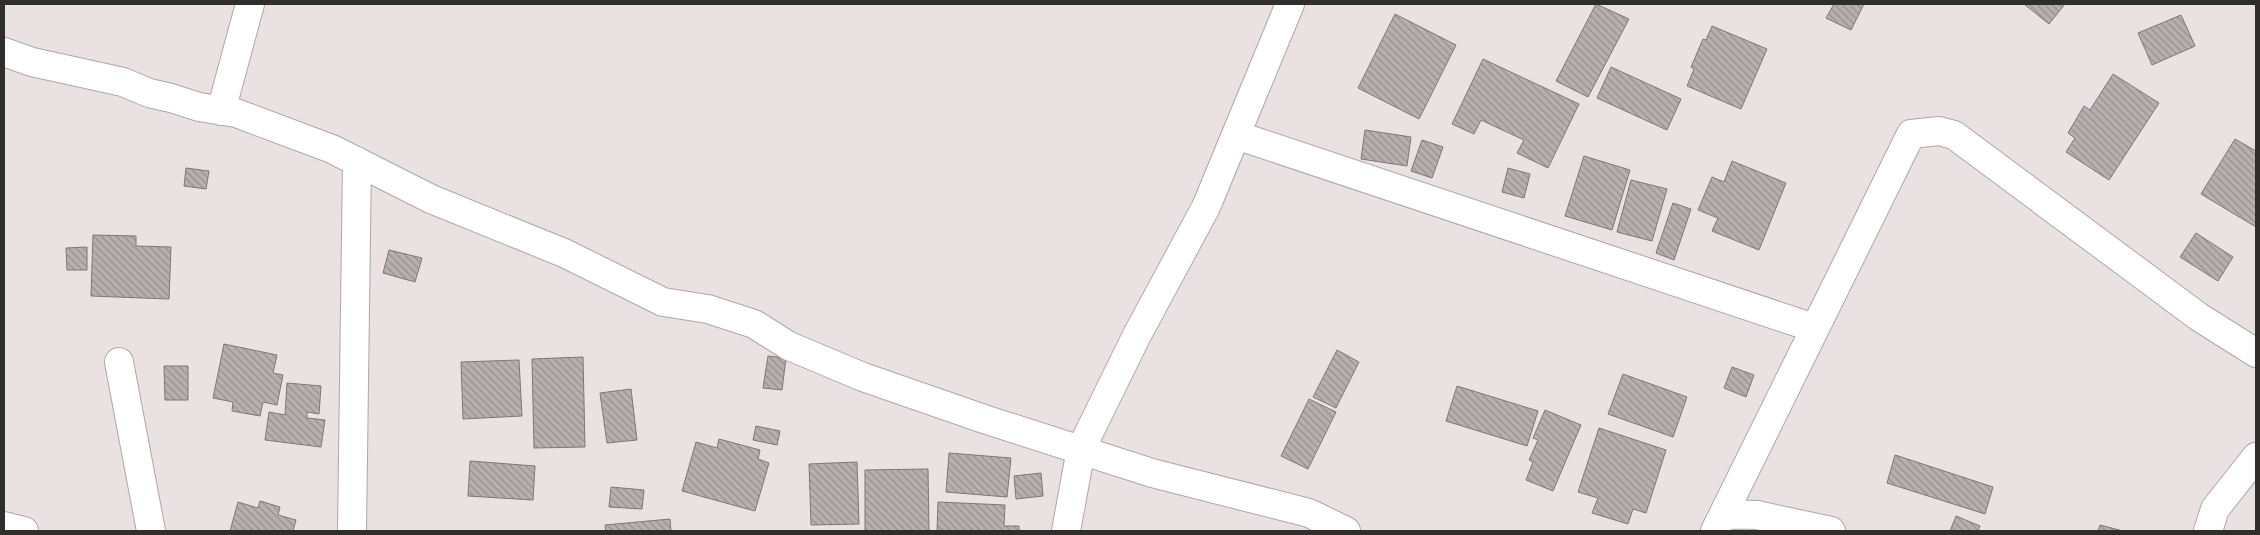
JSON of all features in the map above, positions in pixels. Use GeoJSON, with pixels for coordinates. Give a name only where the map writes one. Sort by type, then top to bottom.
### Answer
{"type":"FeatureCollection","features":[{"type":"Feature","properties":{"kind":"street"},"geometry":{"type":"LineString","coordinates":[[221,111],[250,4]]}},
{"type":"Feature","properties":{"kind":"street"},"geometry":{"type":"LineString","coordinates":[[1066,531],[1081,450],[1137,335],[1206,207],[1290,4]]}},
{"type":"Feature","properties":{"kind":"street"},"geometry":{"type":"LineString","coordinates":[[4,52],[32,62],[123,82],[149,93],[236,113],[332,149],[431,199],[564,253],[664,302],[708,309],[754,324],[790,346],[863,377],[1152,473],[1309,513],[1346,531]]}},
{"type":"Feature","properties":{"kind":"street"},"geometry":{"type":"LineString","coordinates":[[1720,522],[1911,134],[1939,131],[1954,135],[2199,317],[2256,353]]}},
{"type":"Feature","properties":{"kind":"street"},"geometry":{"type":"LineString","coordinates":[[1236,135],[1814,328]]}},
{"type":"Feature","properties":{"kind":"street"},"geometry":{"type":"LineString","coordinates":[[352,531],[357,161]]}},
{"type":"Feature","properties":{"kind":"street"},"geometry":{"type":"LineString","coordinates":[[119,362],[151,531]]}},
{"type":"Feature","properties":{"kind":"street"},"geometry":{"type":"LineString","coordinates":[[2208,531],[2215,508],[2256,457]]}},
{"type":"Feature","properties":{"kind":"street"},"geometry":{"type":"LineString","coordinates":[[1720,522],[1757,515],[1831,531]]}},
{"type":"Feature","properties":{"kind":"street"},"geometry":{"type":"LineString","coordinates":[[4,526],[24,531]]}},
{"type":"Feature","properties":{"kind":"building"},"geometry":{"type":"Polygon","coordinates":[[[1596,4],[1629,19],[1588,97],[1556,81],[1596,4]]]}},
{"type":"Feature","properties":{"kind":"building"},"geometry":{"type":"Polygon","coordinates":[[[1834,4],[1864,4],[1851,30],[1826,18],[1834,4]]]}},
{"type":"Feature","properties":{"kind":"building"},"geometry":{"type":"Polygon","coordinates":[[[2024,4],[2065,4],[2049,24],[2024,4]]]}},
{"type":"Feature","properties":{"kind":"building"},"geometry":{"type":"Polygon","coordinates":[[[1395,14],[1456,45],[1419,119],[1358,88],[1395,14]]]}},
{"type":"Feature","properties":{"kind":"building"},"geometry":{"type":"Polygon","coordinates":[[[2181,15],[2195,46],[2152,65],[2138,33],[2181,15]]]}},
{"type":"Feature","properties":{"kind":"building"},"geometry":{"type":"Polygon","coordinates":[[[1712,26],[1767,49],[1741,109],[1687,86],[1694,69],[1691,67],[1703,39],[1706,40],[1712,26]]]}},
{"type":"Feature","properties":{"kind":"building"},"geometry":{"type":"Polygon","coordinates":[[[1483,59],[1579,104],[1548,168],[1517,153],[1524,140],[1481,120],[1474,134],[1452,124],[1483,59]]]}},
{"type":"Feature","properties":{"kind":"building"},"geometry":{"type":"Polygon","coordinates":[[[1611,67],[1681,99],[1667,130],[1597,98],[1611,67]]]}},
{"type":"Feature","properties":{"kind":"building"},"geometry":{"type":"Polygon","coordinates":[[[2113,74],[2159,103],[2109,180],[2066,152],[2075,138],[2068,133],[2084,106],[2090,110],[2113,74]]]}},
{"type":"Feature","properties":{"kind":"building"},"geometry":{"type":"Polygon","coordinates":[[[1365,130],[1411,137],[1407,166],[1361,159],[1365,130]]]}},
{"type":"Feature","properties":{"kind":"building"},"geometry":{"type":"Polygon","coordinates":[[[2235,139],[2256,151],[2256,227],[2201,194],[2235,139]]]}},
{"type":"Feature","properties":{"kind":"building"},"geometry":{"type":"Polygon","coordinates":[[[1422,140],[1443,147],[1432,178],[1411,171],[1422,140]]]}},
{"type":"Feature","properties":{"kind":"building"},"geometry":{"type":"Polygon","coordinates":[[[1584,156],[1630,170],[1612,230],[1565,216],[1584,156]]]}},
{"type":"Feature","properties":{"kind":"building"},"geometry":{"type":"Polygon","coordinates":[[[1732,161],[1786,183],[1759,250],[1712,231],[1718,218],[1698,210],[1712,177],[1724,182],[1732,161]]]}},
{"type":"Feature","properties":{"kind":"building"},"geometry":{"type":"Polygon","coordinates":[[[186,168],[209,171],[206,189],[184,186],[186,168]]]}},
{"type":"Feature","properties":{"kind":"building"},"geometry":{"type":"Polygon","coordinates":[[[1508,168],[1530,174],[1524,198],[1502,192],[1508,168]]]}},
{"type":"Feature","properties":{"kind":"building"},"geometry":{"type":"Polygon","coordinates":[[[1631,180],[1667,189],[1652,241],[1617,232],[1631,180]]]}},
{"type":"Feature","properties":{"kind":"building"},"geometry":{"type":"Polygon","coordinates":[[[1673,203],[1691,209],[1674,260],[1656,253],[1673,203]]]}},
{"type":"Feature","properties":{"kind":"building"},"geometry":{"type":"Polygon","coordinates":[[[2196,233],[2233,257],[2218,281],[2180,257],[2196,233]]]}},
{"type":"Feature","properties":{"kind":"building"},"geometry":{"type":"Polygon","coordinates":[[[93,235],[136,236],[136,246],[171,247],[169,299],[91,296],[93,235]]]}},
{"type":"Feature","properties":{"kind":"building"},"geometry":{"type":"Polygon","coordinates":[[[87,247],[87,270],[67,270],[66,248],[87,247]]]}},
{"type":"Feature","properties":{"kind":"building"},"geometry":{"type":"Polygon","coordinates":[[[389,250],[422,258],[415,282],[383,273],[389,250]]]}},
{"type":"Feature","properties":{"kind":"building"},"geometry":{"type":"Polygon","coordinates":[[[224,344],[277,355],[273,373],[283,375],[277,405],[263,402],[260,416],[232,411],[233,402],[213,398],[224,344]]]}},
{"type":"Feature","properties":{"kind":"building"},"geometry":{"type":"Polygon","coordinates":[[[1337,350],[1359,362],[1336,408],[1313,397],[1337,350]]]}},
{"type":"Feature","properties":{"kind":"building"},"geometry":{"type":"Polygon","coordinates":[[[768,356],[786,358],[782,390],[763,388],[768,356]]]}},
{"type":"Feature","properties":{"kind":"building"},"geometry":{"type":"Polygon","coordinates":[[[583,357],[585,447],[534,448],[532,359],[583,357]]]}},
{"type":"Feature","properties":{"kind":"building"},"geometry":{"type":"Polygon","coordinates":[[[519,360],[522,416],[463,419],[461,362],[519,360]]]}},
{"type":"Feature","properties":{"kind":"building"},"geometry":{"type":"Polygon","coordinates":[[[164,366],[188,366],[188,400],[165,400],[164,366]]]}},
{"type":"Feature","properties":{"kind":"building"},"geometry":{"type":"Polygon","coordinates":[[[1732,367],[1754,375],[1746,397],[1724,388],[1732,367]]]}},
{"type":"Feature","properties":{"kind":"building"},"geometry":{"type":"Polygon","coordinates":[[[1623,374],[1687,397],[1673,437],[1608,414],[1623,374]]]}},
{"type":"Feature","properties":{"kind":"building"},"geometry":{"type":"Polygon","coordinates":[[[287,383],[321,386],[319,414],[307,412],[307,418],[325,420],[321,447],[265,440],[269,412],[285,415],[287,383]]]}},
{"type":"Feature","properties":{"kind":"building"},"geometry":{"type":"Polygon","coordinates":[[[1457,386],[1538,411],[1527,446],[1446,421],[1457,386]]]}},
{"type":"Feature","properties":{"kind":"building"},"geometry":{"type":"Polygon","coordinates":[[[631,389],[637,440],[607,443],[600,393],[631,389]]]}},
{"type":"Feature","properties":{"kind":"building"},"geometry":{"type":"Polygon","coordinates":[[[1309,399],[1336,412],[1308,469],[1281,456],[1309,399]]]}},
{"type":"Feature","properties":{"kind":"building"},"geometry":{"type":"Polygon","coordinates":[[[1545,410],[1581,425],[1553,491],[1526,480],[1533,462],[1529,460],[1538,440],[1533,438],[1545,410]]]}},
{"type":"Feature","properties":{"kind":"building"},"geometry":{"type":"Polygon","coordinates":[[[756,426],[780,431],[777,445],[753,440],[756,426]]]}},
{"type":"Feature","properties":{"kind":"building"},"geometry":{"type":"Polygon","coordinates":[[[1599,428],[1666,450],[1646,513],[1633,509],[1628,524],[1592,513],[1598,498],[1578,492],[1599,428]]]}},
{"type":"Feature","properties":{"kind":"building"},"geometry":{"type":"Polygon","coordinates":[[[719,439],[760,450],[758,459],[769,463],[755,511],[682,491],[696,442],[717,448],[719,439]]]}},
{"type":"Feature","properties":{"kind":"building"},"geometry":{"type":"Polygon","coordinates":[[[949,453],[1011,458],[1007,497],[946,492],[949,453]]]}},
{"type":"Feature","properties":{"kind":"building"},"geometry":{"type":"Polygon","coordinates":[[[1895,455],[1993,487],[1985,514],[1887,483],[1895,455]]]}},
{"type":"Feature","properties":{"kind":"building"},"geometry":{"type":"Polygon","coordinates":[[[470,461],[535,466],[533,500],[468,496],[470,461]]]}},
{"type":"Feature","properties":{"kind":"building"},"geometry":{"type":"Polygon","coordinates":[[[857,462],[859,524],[811,525],[809,464],[857,462]]]}},
{"type":"Feature","properties":{"kind":"building"},"geometry":{"type":"Polygon","coordinates":[[[928,469],[929,531],[865,531],[865,470],[928,469]]]}},
{"type":"Feature","properties":{"kind":"building"},"geometry":{"type":"Polygon","coordinates":[[[1041,473],[1043,496],[1016,499],[1014,476],[1041,473]]]}},
{"type":"Feature","properties":{"kind":"building"},"geometry":{"type":"Polygon","coordinates":[[[611,487],[644,490],[642,509],[609,507],[611,487]]]}},
{"type":"Feature","properties":{"kind":"building"},"geometry":{"type":"Polygon","coordinates":[[[260,501],[280,507],[278,515],[296,520],[293,531],[230,531],[238,502],[258,508],[260,501]]]}},
{"type":"Feature","properties":{"kind":"building"},"geometry":{"type":"Polygon","coordinates":[[[938,502],[1005,505],[1004,526],[1019,526],[1019,531],[937,531],[938,502]]]}},
{"type":"Feature","properties":{"kind":"building"},"geometry":{"type":"Polygon","coordinates":[[[1956,516],[1980,526],[1978,531],[1950,531],[1956,516]]]}},
{"type":"Feature","properties":{"kind":"building"},"geometry":{"type":"Polygon","coordinates":[[[670,519],[671,531],[606,531],[605,525],[670,519]]]}},
{"type":"Feature","properties":{"kind":"building"},"geometry":{"type":"Polygon","coordinates":[[[2100,525],[2123,531],[2098,531],[2100,525]]]}}]}
